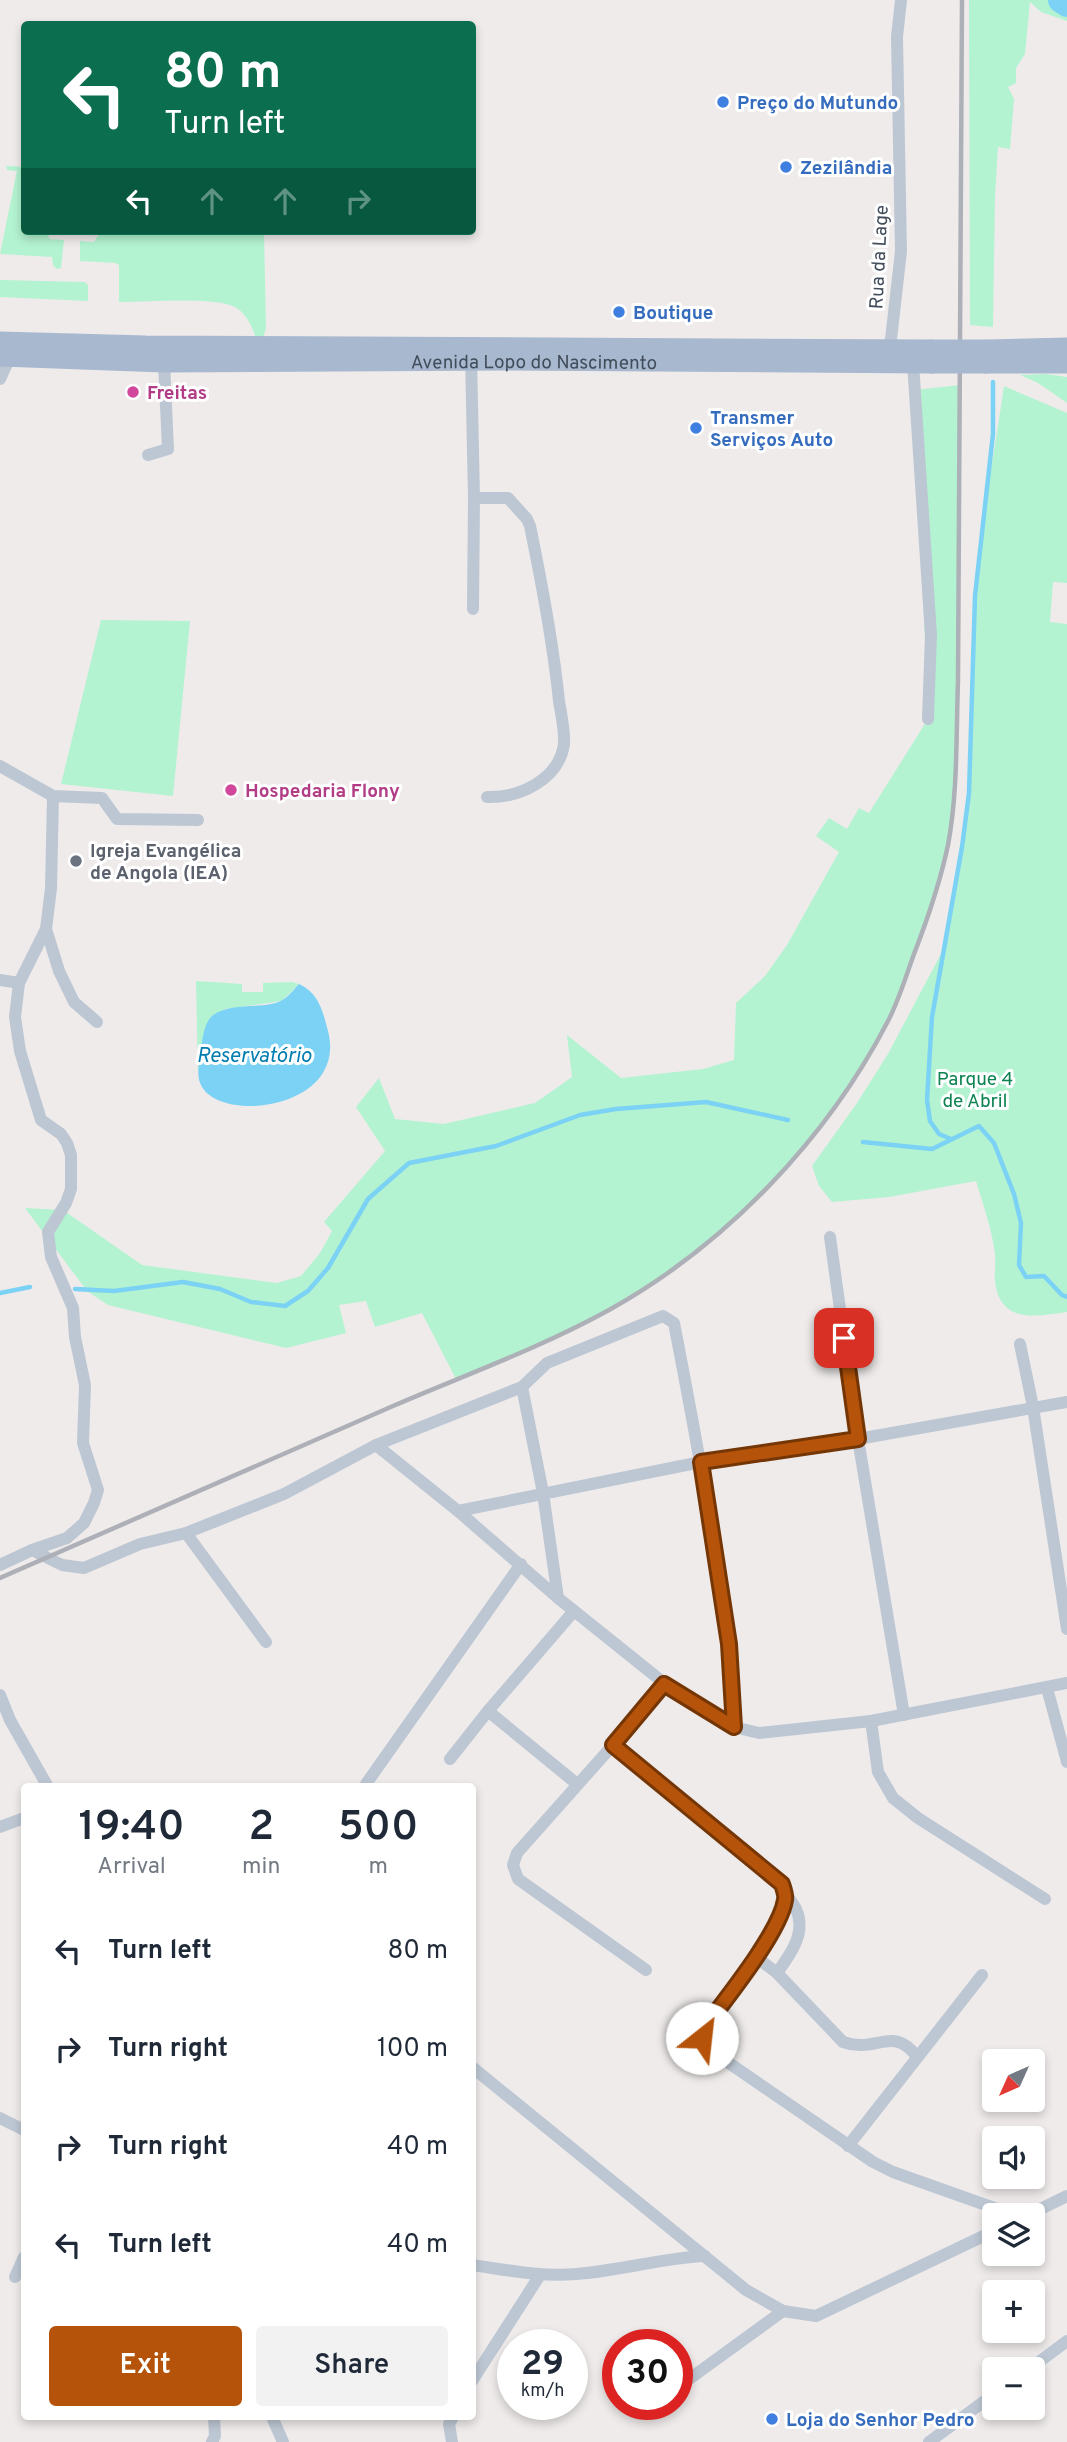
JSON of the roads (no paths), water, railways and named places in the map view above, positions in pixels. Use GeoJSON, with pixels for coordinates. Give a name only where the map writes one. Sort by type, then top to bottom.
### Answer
{"type":"FeatureCollection","features":[{"type":"Feature","properties":{"kind":"main road","name":"Avenida Lopo do Nascimento"},"geometry":{"type":"LineString","coordinates":[[3,352],[146,345],[471,355],[523,361],[986,357],[1067,360]]}},
{"type":"Feature","properties":{"kind":"main road","name":"Avenida Lopo do Nascimento"},"geometry":{"type":"LineString","coordinates":[[3,352],[164,363],[890,348],[925,359]]}},
{"type":"Feature","properties":{"kind":"street","name":"Rua da Lage"},"geometry":{"type":"LineString","coordinates":[[890,348],[901,251],[897,37],[901,0]]}},
{"type":"Feature","properties":{"kind":"street"},"geometry":{"type":"LineString","coordinates":[[0,379],[3,352]]}},
{"type":"Feature","properties":{"kind":"street"},"geometry":{"type":"LineString","coordinates":[[471,355],[473,609]]}},
{"type":"Feature","properties":{"kind":"street"},"geometry":{"type":"LineString","coordinates":[[925,359],[931,635],[928,719]]}},
{"type":"Feature","properties":{"kind":"street"},"geometry":{"type":"LineString","coordinates":[[148,455],[168,449],[164,363]]}},
{"type":"Feature","properties":{"kind":"street"},"geometry":{"type":"LineString","coordinates":[[474,498],[508,498],[530,526],[556,670],[564,743],[557,762],[542,781],[520,793],[487,797]]}},
{"type":"Feature","properties":{"kind":"street"},"geometry":{"type":"LineString","coordinates":[[0,766],[53,796],[102,798],[117,819],[198,820]]}},
{"type":"Feature","properties":{"kind":"street"},"geometry":{"type":"LineString","coordinates":[[53,796],[51,888],[47,929],[59,971],[74,1002],[97,1022]]}},
{"type":"Feature","properties":{"kind":"street"},"geometry":{"type":"LineString","coordinates":[[0,1565],[66,1538],[84,1523],[94,1503],[97,1489],[83,1443],[85,1385],[75,1338],[73,1308],[51,1256],[48,1232],[66,1203],[71,1189],[71,1155],[61,1134],[41,1120],[33,1099],[15,1017],[19,983],[47,929]]}},
{"type":"Feature","properties":{"kind":"street"},"geometry":{"type":"LineString","coordinates":[[0,980],[19,983]]}},
{"type":"Feature","properties":{"kind":"street"},"geometry":{"type":"LineString","coordinates":[[830,1237],[858,1439],[904,1715]]}},
{"type":"Feature","properties":{"kind":"street"},"geometry":{"type":"LineString","coordinates":[[32,1550],[62,1565],[84,1568],[140,1544],[186,1533],[284,1494],[376,1445],[522,1387],[547,1363],[663,1316],[674,1322],[701,1462],[729,1644],[734,1727]]}},
{"type":"Feature","properties":{"kind":"street"},"geometry":{"type":"LineString","coordinates":[[1020,1344],[1033,1407],[1067,1629]]}},
{"type":"Feature","properties":{"kind":"street"},"geometry":{"type":"LineString","coordinates":[[522,1387],[543,1493],[558,1598]]}},
{"type":"Feature","properties":{"kind":"street"},"geometry":{"type":"LineString","coordinates":[[458,1511],[701,1462],[858,1439],[1067,1402]]}},
{"type":"Feature","properties":{"kind":"street"},"geometry":{"type":"LineString","coordinates":[[376,1445],[664,1684],[734,1727],[759,1733],[871,1721],[1067,1683]]}},
{"type":"Feature","properties":{"kind":"street"},"geometry":{"type":"LineString","coordinates":[[186,1533],[266,1642]]}},
{"type":"Feature","properties":{"kind":"street"},"geometry":{"type":"LineString","coordinates":[[367,1783],[521,1564]]}},
{"type":"Feature","properties":{"kind":"street"},"geometry":{"type":"LineString","coordinates":[[450,1759],[574,1611]]}},
{"type":"Feature","properties":{"kind":"street"},"geometry":{"type":"LineString","coordinates":[[646,1970],[518,1879],[513,1865],[517,1853],[664,1684]]}},
{"type":"Feature","properties":{"kind":"street"},"geometry":{"type":"LineString","coordinates":[[1047,1688],[1067,1762]]}},
{"type":"Feature","properties":{"kind":"street"},"geometry":{"type":"LineString","coordinates":[[0,1695],[10,1720],[46,1783]]}},
{"type":"Feature","properties":{"kind":"street"},"geometry":{"type":"LineString","coordinates":[[488,1711],[577,1784]]}},
{"type":"Feature","properties":{"kind":"street"},"geometry":{"type":"LineString","coordinates":[[871,1721],[878,1772],[893,1798],[918,1818],[1045,1899]]}},
{"type":"Feature","properties":{"kind":"street"},"geometry":{"type":"LineString","coordinates":[[613,1745],[782,1884],[786,1897],[795,1908],[799,1932],[794,1947],[777,1973]]}},
{"type":"Feature","properties":{"kind":"street"},"geometry":{"type":"LineString","coordinates":[[0,1827],[21,1819]]}},
{"type":"Feature","properties":{"kind":"street"},"geometry":{"type":"LineString","coordinates":[[786,1897],[782,1913],[756,1957],[704,2028],[702,2038],[707,2048],[873,2162],[893,2172],[982,2204]]}},
{"type":"Feature","properties":{"kind":"street"},"geometry":{"type":"LineString","coordinates":[[756,1957],[777,1973],[843,2042],[857,2047],[888,2040],[900,2041],[917,2057]]}},
{"type":"Feature","properties":{"kind":"street"},"geometry":{"type":"LineString","coordinates":[[848,2146],[982,1975]]}},
{"type":"Feature","properties":{"kind":"street"},"geometry":{"type":"LineString","coordinates":[[476,2070],[746,2290],[783,2311],[816,2316],[982,2237]]}},
{"type":"Feature","properties":{"kind":"street"},"geometry":{"type":"LineString","coordinates":[[0,2118],[21,2128]]}},
{"type":"Feature","properties":{"kind":"street"},"geometry":{"type":"LineString","coordinates":[[1045,2207],[1067,2196]]}},
{"type":"Feature","properties":{"kind":"street"},"geometry":{"type":"LineString","coordinates":[[476,2266],[540,2275],[576,2274],[639,2266],[673,2257],[705,2256]]}},
{"type":"Feature","properties":{"kind":"street"},"geometry":{"type":"LineString","coordinates":[[15,2277],[21,2264]]}},
{"type":"Feature","properties":{"kind":"street"},"geometry":{"type":"LineString","coordinates":[[476,2375],[540,2275]]}},
{"type":"Feature","properties":{"kind":"street"},"geometry":{"type":"LineString","coordinates":[[693,2376],[783,2311]]}},
{"type":"Feature","properties":{"kind":"street"},"geometry":{"type":"LineString","coordinates":[[1045,2357],[1067,2341]]}},
{"type":"Feature","properties":{"kind":"street"},"geometry":{"type":"LineString","coordinates":[[929,2442],[982,2403]]}},
{"type":"Feature","properties":{"kind":"street"},"geometry":{"type":"LineString","coordinates":[[212,2442],[215,2436],[214,2420]]}},
{"type":"Feature","properties":{"kind":"street"},"geometry":{"type":"LineString","coordinates":[[273,2420],[283,2442]]}},
{"type":"Feature","properties":{"kind":"street"},"geometry":{"type":"LineString","coordinates":[[451,2420],[449,2424],[452,2442]]}},
{"type":"Feature","properties":{"kind":"water","name":"Reservatório"},"geometry":{"type":"Polygon","coordinates":[[[299,984],[316,998],[328,1031],[329,1057],[320,1077],[303,1092],[281,1102],[257,1106],[234,1105],[215,1098],[202,1087],[198,1076],[202,1040],[209,1020],[229,1008],[277,1003],[299,984]]]}},
{"type":"Feature","properties":{"kind":"waterway"},"geometry":{"type":"LineString","coordinates":[[1061,0],[1067,4]]}},
{"type":"Feature","properties":{"kind":"waterway"},"geometry":{"type":"LineString","coordinates":[[951,1139],[939,1134],[930,1121],[927,1100],[932,1017],[969,793],[975,596],[993,434],[993,382]]}},
{"type":"Feature","properties":{"kind":"waterway"},"geometry":{"type":"LineString","coordinates":[[75,1289],[114,1291],[183,1282],[220,1289],[251,1302],[285,1306],[308,1291],[328,1268],[368,1199],[409,1163],[496,1146],[580,1115],[616,1109],[706,1102],[788,1120]]}},
{"type":"Feature","properties":{"kind":"waterway"},"geometry":{"type":"LineString","coordinates":[[863,1142],[932,1149],[979,1126],[994,1143],[1014,1194],[1021,1223],[1019,1265],[1026,1277],[1044,1276],[1067,1297]]}},
{"type":"Feature","properties":{"kind":"waterway"},"geometry":{"type":"LineString","coordinates":[[0,1293],[30,1287]]}},
{"type":"Feature","properties":{"kind":"railway"},"geometry":{"type":"LineString","coordinates":[[0,1578],[529,1349],[609,1310],[652,1284],[733,1221],[804,1147],[863,1065],[896,1005],[929,914],[945,859],[954,805],[958,681],[962,0]]}},
{"type":"Feature","properties":{"kind":"place","name":"Preço do Mutundo"},"geometry":{"type":"Point","coordinates":[723,102]}},
{"type":"Feature","properties":{"kind":"place","name":"Zezilândia"},"geometry":{"type":"Point","coordinates":[786,167]}},
{"type":"Feature","properties":{"kind":"place","name":"Boutique"},"geometry":{"type":"Point","coordinates":[619,312]}},
{"type":"Feature","properties":{"kind":"place","name":"Freitas"},"geometry":{"type":"Point","coordinates":[133,392]}},
{"type":"Feature","properties":{"kind":"place","name":"Transmer Serviços Auto"},"geometry":{"type":"Point","coordinates":[696,428]}},
{"type":"Feature","properties":{"kind":"place","name":"Hospedaria Flony"},"geometry":{"type":"Point","coordinates":[231,790]}},
{"type":"Feature","properties":{"kind":"place","name":"Igreja Evangélica de Angola (IEA)"},"geometry":{"type":"Point","coordinates":[76,861]}},
{"type":"Feature","properties":{"kind":"place","name":"Loja do Senhor Pedro"},"geometry":{"type":"Point","coordinates":[772,2419]}},
{"type":"Feature","properties":{"kind":"park label","name":"Parque 4 de Abril"},"geometry":{"type":"Point","coordinates":[975,1089]}}]}
